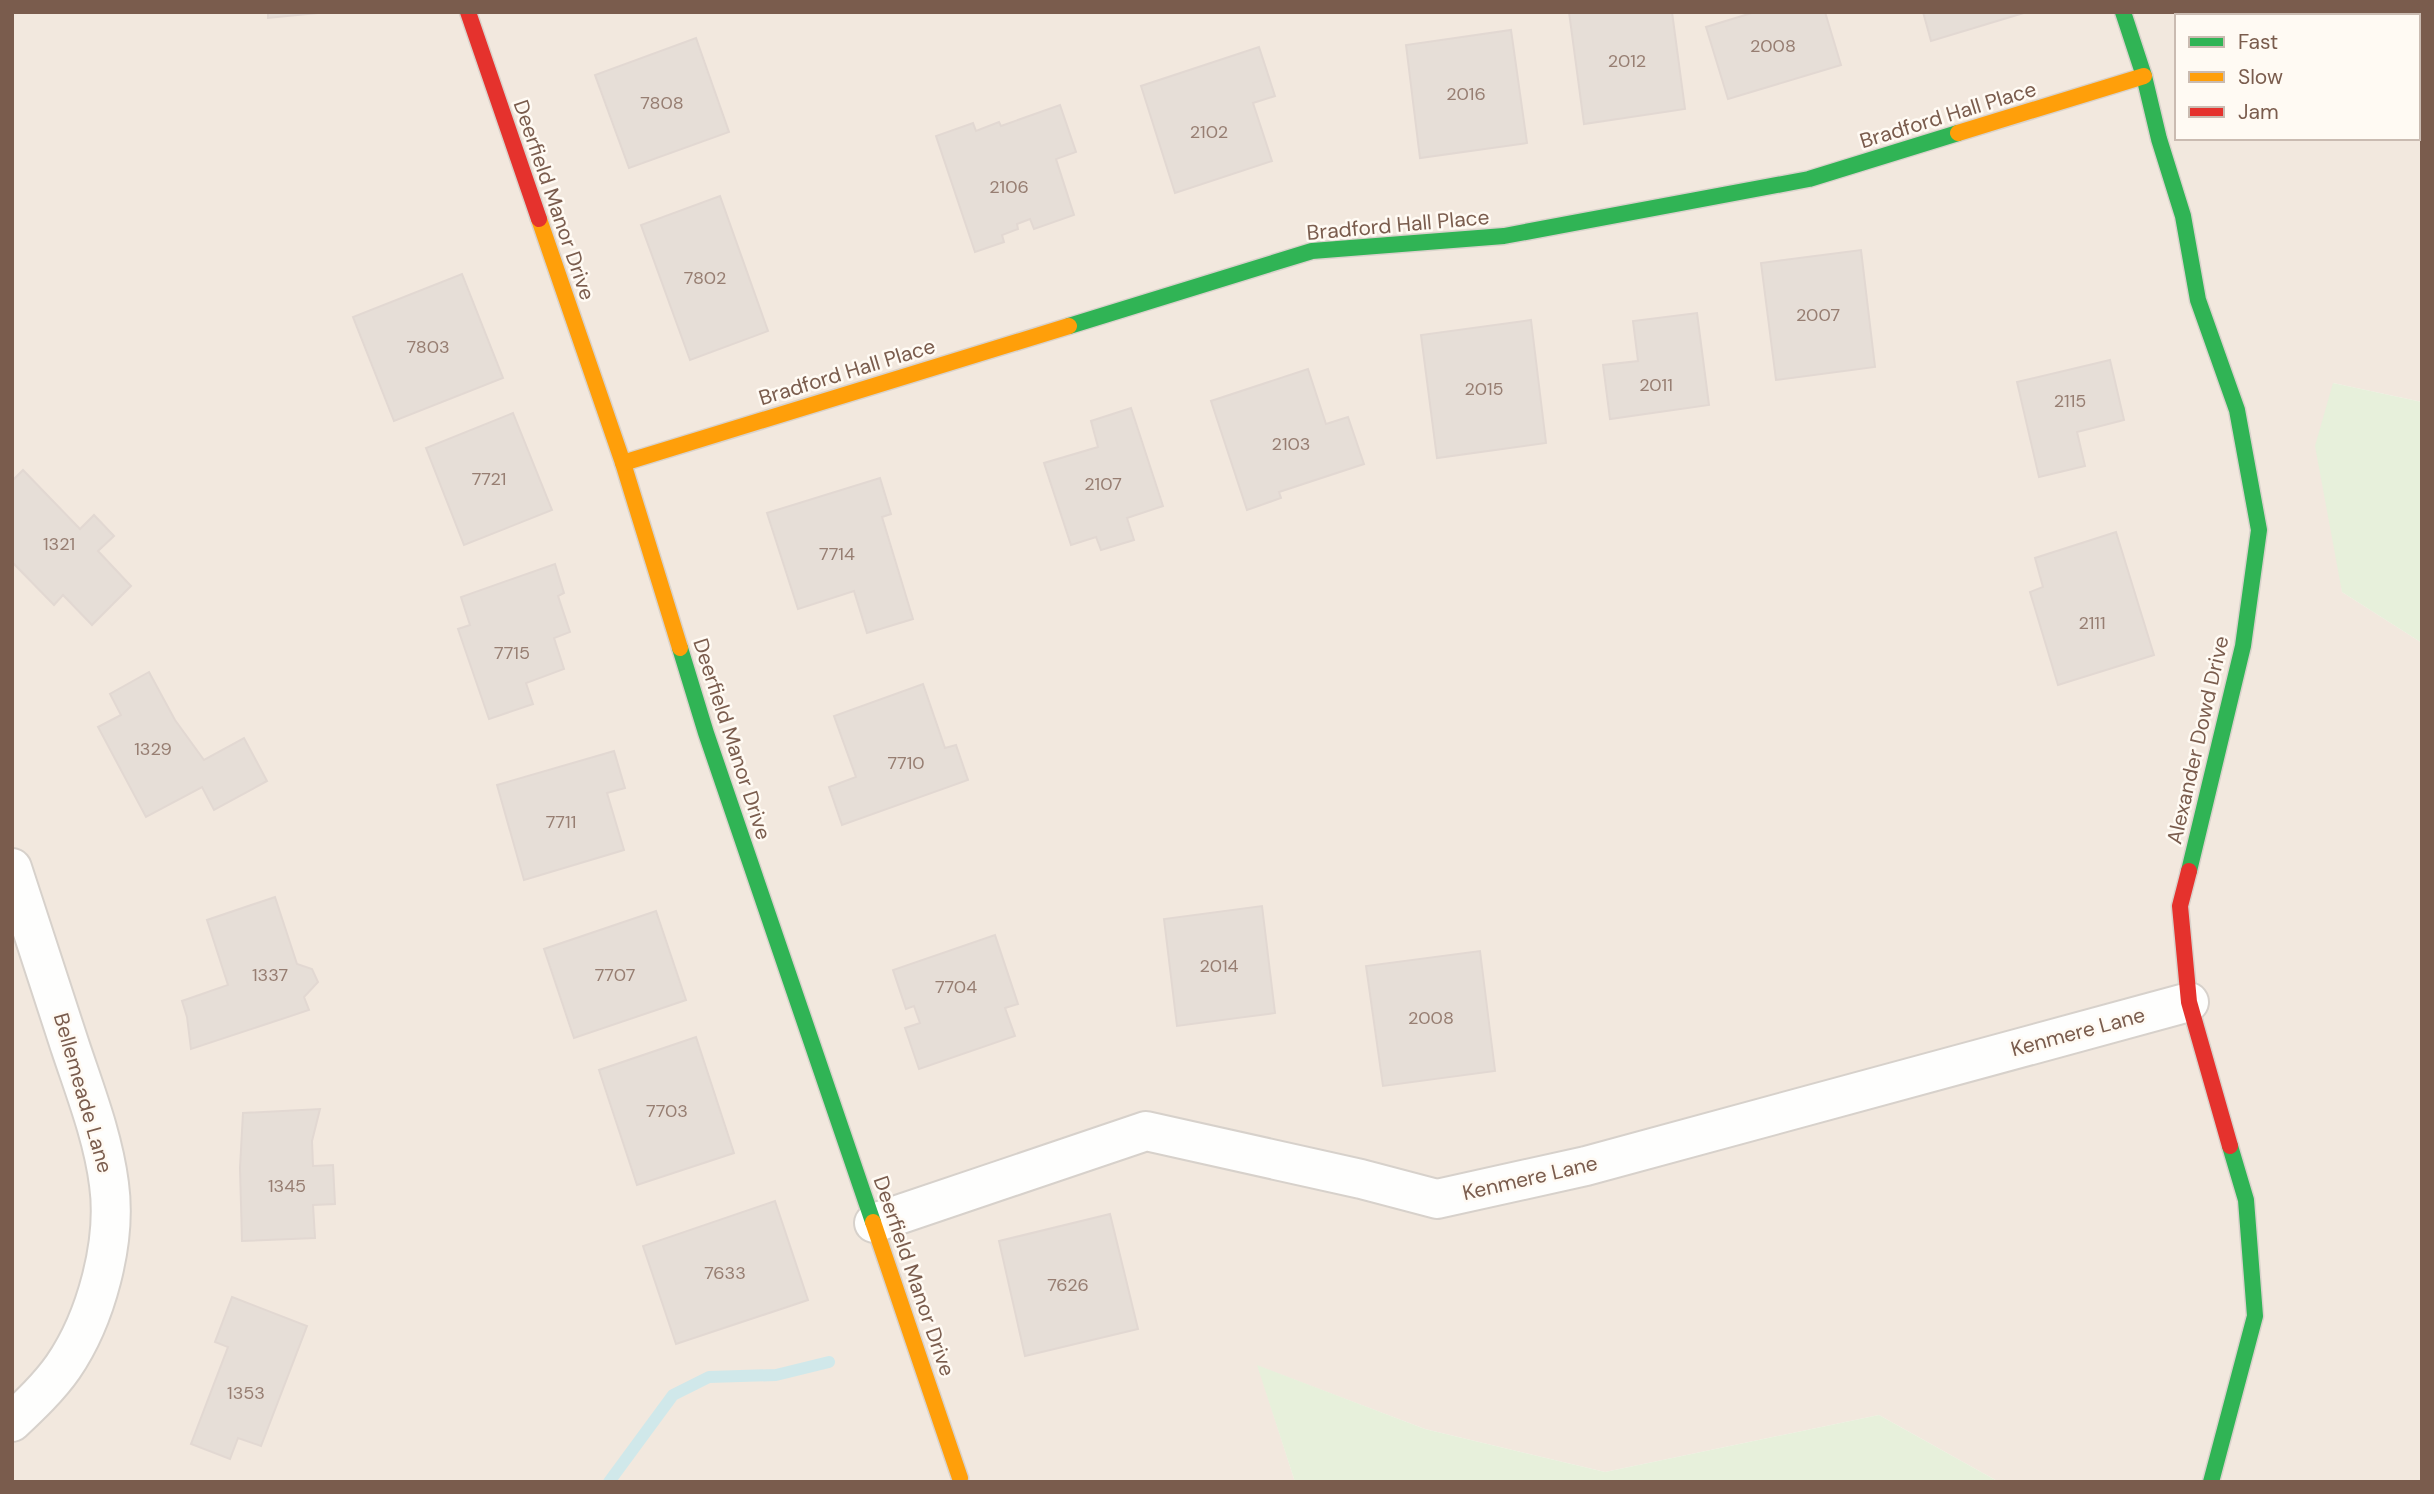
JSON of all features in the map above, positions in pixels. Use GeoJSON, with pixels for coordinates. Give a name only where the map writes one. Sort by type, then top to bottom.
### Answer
{"type":"FeatureCollection","features":[{"type":"Feature","properties":{"kind":"street","name":"Deerfield Manor Drive"},"geometry":{"type":"LineString","coordinates":[[468,12],[623,463],[706,733],[960,1478]]}},
{"type":"Feature","properties":{"kind":"street","name":"Alexander Dowd Drive"},"geometry":{"type":"LineString","coordinates":[[2123,12],[2183,216],[2199,300],[2236,410],[2259,530],[2243,646],[2180,906],[2189,1002],[2246,1200],[2255,1316],[2211,1482]]}},
{"type":"Feature","properties":{"kind":"street","name":"Bradford Hall Place"},"geometry":{"type":"LineString","coordinates":[[623,463],[1311,251],[1504,236],[1809,179],[2144,76]]}},
{"type":"Feature","properties":{"kind":"street","name":"Bellemeade Lane"},"geometry":{"type":"LineString","coordinates":[[12,868],[99,1133],[110,1186],[109,1241],[99,1290],[89,1317],[63,1367],[12,1422]]}},
{"type":"Feature","properties":{"kind":"street","name":"Kenmere Lane"},"geometry":{"type":"LineString","coordinates":[[874,1223],[1146,1131],[1361,1179],[1437,1199],[1586,1166],[2189,1002]]}},
{"type":"Feature","properties":{"kind":"shaded area"},"geometry":{"type":"Polygon","coordinates":[[[12,12],[2422,12],[2422,402],[2333,383],[2342,592],[2422,643],[2422,1482],[1999,1482],[1879,1415],[1605,1472],[1425,1429],[1258,1366],[1295,1482],[12,1482],[12,12]]]}},
{"type":"Feature","properties":{"kind":"green space"},"geometry":{"type":"Polygon","coordinates":[[[2333,383],[2422,402],[2422,643],[2342,592],[2315,446],[2333,383]]]}},
{"type":"Feature","properties":{"kind":"green space"},"geometry":{"type":"Polygon","coordinates":[[[1257,1365],[1425,1429],[1605,1472],[1879,1415],[1999,1482],[1295,1482],[1257,1365]]]}},
{"type":"Feature","properties":{"kind":"building"},"geometry":{"type":"Polygon","coordinates":[[[268,12],[328,12],[268,18],[268,12]]]}},
{"type":"Feature","properties":{"kind":"building"},"geometry":{"type":"Polygon","coordinates":[[[1569,12],[1672,12],[1685,109],[1584,124],[1569,12]]]}},
{"type":"Feature","properties":{"kind":"building"},"geometry":{"type":"Polygon","coordinates":[[[1755,12],[1825,12],[1841,65],[1728,99],[1706,27],[1755,12]]]}},
{"type":"Feature","properties":{"kind":"building"},"geometry":{"type":"Polygon","coordinates":[[[1923,12],[2027,12],[1931,41],[1923,12]]]}},
{"type":"Feature","properties":{"kind":"building"},"geometry":{"type":"Polygon","coordinates":[[[2422,12],[2422,68],[2420,14],[2320,14],[2422,12]]]}},
{"type":"Feature","properties":{"kind":"building"},"geometry":{"type":"Polygon","coordinates":[[[1511,30],[1527,143],[1420,158],[1406,45],[1511,30]]]}},
{"type":"Feature","properties":{"kind":"building"},"geometry":{"type":"Polygon","coordinates":[[[696,38],[729,132],[629,168],[595,75],[696,38]]]}},
{"type":"Feature","properties":{"kind":"building"},"geometry":{"type":"Polygon","coordinates":[[[1259,47],[1275,96],[1253,103],[1272,161],[1175,193],[1141,86],[1259,47]]]}},
{"type":"Feature","properties":{"kind":"building"},"geometry":{"type":"Polygon","coordinates":[[[1060,105],[1076,152],[1056,159],[1074,215],[1034,229],[1030,219],[1017,224],[1018,229],[1002,235],[1004,242],[975,252],[936,136],[973,123],[976,131],[999,122],[1001,126],[1060,105]]]}},
{"type":"Feature","properties":{"kind":"building"},"geometry":{"type":"Polygon","coordinates":[[[720,196],[768,331],[690,360],[641,225],[720,196]]]}},
{"type":"Feature","properties":{"kind":"building"},"geometry":{"type":"Polygon","coordinates":[[[1861,250],[1875,367],[1776,380],[1761,263],[1861,250]]]}},
{"type":"Feature","properties":{"kind":"building"},"geometry":{"type":"Polygon","coordinates":[[[462,274],[503,378],[394,421],[353,317],[462,274]]]}},
{"type":"Feature","properties":{"kind":"building"},"geometry":{"type":"Polygon","coordinates":[[[1697,313],[1709,405],[1610,419],[1603,365],[1638,361],[1633,321],[1697,313]]]}},
{"type":"Feature","properties":{"kind":"building"},"geometry":{"type":"Polygon","coordinates":[[[1531,320],[1546,443],[1437,458],[1421,335],[1531,320]]]}},
{"type":"Feature","properties":{"kind":"building"},"geometry":{"type":"Polygon","coordinates":[[[2110,360],[2124,420],[2077,432],[2085,466],[2039,477],[2017,382],[2110,360]]]}},
{"type":"Feature","properties":{"kind":"building"},"geometry":{"type":"Polygon","coordinates":[[[1308,369],[1326,424],[1348,417],[1364,464],[1279,492],[1281,498],[1247,510],[1211,401],[1308,369]]]}},
{"type":"Feature","properties":{"kind":"building"},"geometry":{"type":"Polygon","coordinates":[[[1131,408],[1163,506],[1127,518],[1134,540],[1101,550],[1096,537],[1071,545],[1044,463],[1098,447],[1091,421],[1131,408]]]}},
{"type":"Feature","properties":{"kind":"building"},"geometry":{"type":"Polygon","coordinates":[[[513,413],[552,510],[464,545],[426,448],[513,413]]]}},
{"type":"Feature","properties":{"kind":"building"},"geometry":{"type":"Polygon","coordinates":[[[23,470],[80,529],[94,515],[114,536],[98,551],[131,586],[92,625],[63,595],[54,605],[12,562],[12,481],[23,470]]]}},
{"type":"Feature","properties":{"kind":"building"},"geometry":{"type":"Polygon","coordinates":[[[880,478],[891,514],[882,517],[913,619],[867,633],[854,591],[798,609],[767,513],[880,478]]]}},
{"type":"Feature","properties":{"kind":"building"},"geometry":{"type":"Polygon","coordinates":[[[2116,532],[2154,655],[2058,685],[2030,592],[2043,587],[2035,558],[2116,532]]]}},
{"type":"Feature","properties":{"kind":"building"},"geometry":{"type":"Polygon","coordinates":[[[555,564],[564,593],[558,596],[570,632],[554,638],[564,669],[526,683],[533,704],[489,719],[458,629],[470,625],[461,597],[555,564]]]}},
{"type":"Feature","properties":{"kind":"building"},"geometry":{"type":"Polygon","coordinates":[[[149,672],[175,720],[204,760],[244,738],[267,781],[214,810],[202,787],[146,817],[98,727],[121,715],[110,694],[149,672]]]}},
{"type":"Feature","properties":{"kind":"building"},"geometry":{"type":"Polygon","coordinates":[[[923,684],[945,748],[956,745],[968,780],[842,825],[829,787],[856,777],[834,716],[923,684]]]}},
{"type":"Feature","properties":{"kind":"building"},"geometry":{"type":"Polygon","coordinates":[[[614,751],[625,788],[607,793],[624,850],[524,880],[497,785],[614,751]]]}},
{"type":"Feature","properties":{"kind":"building"},"geometry":{"type":"Polygon","coordinates":[[[275,897],[297,964],[312,969],[318,982],[304,997],[309,1010],[191,1049],[182,1001],[228,985],[207,920],[275,897]]]}},
{"type":"Feature","properties":{"kind":"building"},"geometry":{"type":"Polygon","coordinates":[[[1262,906],[1275,1013],[1177,1026],[1164,919],[1262,906]]]}},
{"type":"Feature","properties":{"kind":"building"},"geometry":{"type":"Polygon","coordinates":[[[656,911],[686,1000],[574,1038],[544,949],[656,911]]]}},
{"type":"Feature","properties":{"kind":"building"},"geometry":{"type":"Polygon","coordinates":[[[995,935],[1018,1004],[1005,1008],[1015,1036],[919,1069],[905,1028],[920,1023],[914,1006],[906,1009],[893,970],[995,935]]]}},
{"type":"Feature","properties":{"kind":"building"},"geometry":{"type":"Polygon","coordinates":[[[1480,951],[1495,1071],[1383,1086],[1366,966],[1480,951]]]}},
{"type":"Feature","properties":{"kind":"building"},"geometry":{"type":"Polygon","coordinates":[[[696,1037],[734,1153],[637,1185],[599,1070],[696,1037]]]}},
{"type":"Feature","properties":{"kind":"building"},"geometry":{"type":"Polygon","coordinates":[[[320,1109],[312,1141],[313,1166],[333,1165],[335,1204],[313,1205],[315,1238],[242,1241],[240,1168],[243,1113],[320,1109]]]}},
{"type":"Feature","properties":{"kind":"building"},"geometry":{"type":"Polygon","coordinates":[[[775,1201],[808,1300],[676,1344],[643,1246],[775,1201]]]}},
{"type":"Feature","properties":{"kind":"building"},"geometry":{"type":"Polygon","coordinates":[[[1110,1214],[1138,1329],[1025,1356],[999,1241],[1110,1214]]]}},
{"type":"Feature","properties":{"kind":"building"},"geometry":{"type":"Polygon","coordinates":[[[232,1297],[307,1326],[261,1446],[238,1438],[230,1459],[191,1444],[228,1347],[215,1342],[232,1297]]]}},
{"type":"Feature","properties":{"kind":"waterway"},"geometry":{"type":"LineString","coordinates":[[609,1482],[673,1395],[709,1377],[776,1375],[829,1362]]}},
{"type":"Feature","properties":{"kind":"traffic: fast"},"geometry":{"type":"LineString","coordinates":[[2123,12],[2183,216],[2198,300],[2237,410],[2259,530],[2243,646],[2189,871]]}},
{"type":"Feature","properties":{"kind":"traffic: fast"},"geometry":{"type":"LineString","coordinates":[[1069,326],[1312,251],[1504,236],[1809,179],[1958,133]]}},
{"type":"Feature","properties":{"kind":"traffic: fast"},"geometry":{"type":"LineString","coordinates":[[680,648],[706,733],[873,1222]]}},
{"type":"Feature","properties":{"kind":"traffic: fast"},"geometry":{"type":"LineString","coordinates":[[2211,1482],[2255,1316],[2246,1200],[2230,1146]]}},
{"type":"Feature","properties":{"kind":"traffic: slow"},"geometry":{"type":"LineString","coordinates":[[1958,133],[2144,76]]}},
{"type":"Feature","properties":{"kind":"traffic: slow"},"geometry":{"type":"LineString","coordinates":[[539,219],[623,463],[680,648]]}},
{"type":"Feature","properties":{"kind":"traffic: slow"},"geometry":{"type":"LineString","coordinates":[[623,463],[1069,326]]}},
{"type":"Feature","properties":{"kind":"traffic: slow"},"geometry":{"type":"LineString","coordinates":[[873,1222],[960,1478]]}},
{"type":"Feature","properties":{"kind":"traffic: jam"},"geometry":{"type":"LineString","coordinates":[[468,12],[539,219]]}},
{"type":"Feature","properties":{"kind":"traffic: jam"},"geometry":{"type":"LineString","coordinates":[[2189,871],[2180,906],[2189,1002],[2230,1146]]}}]}
